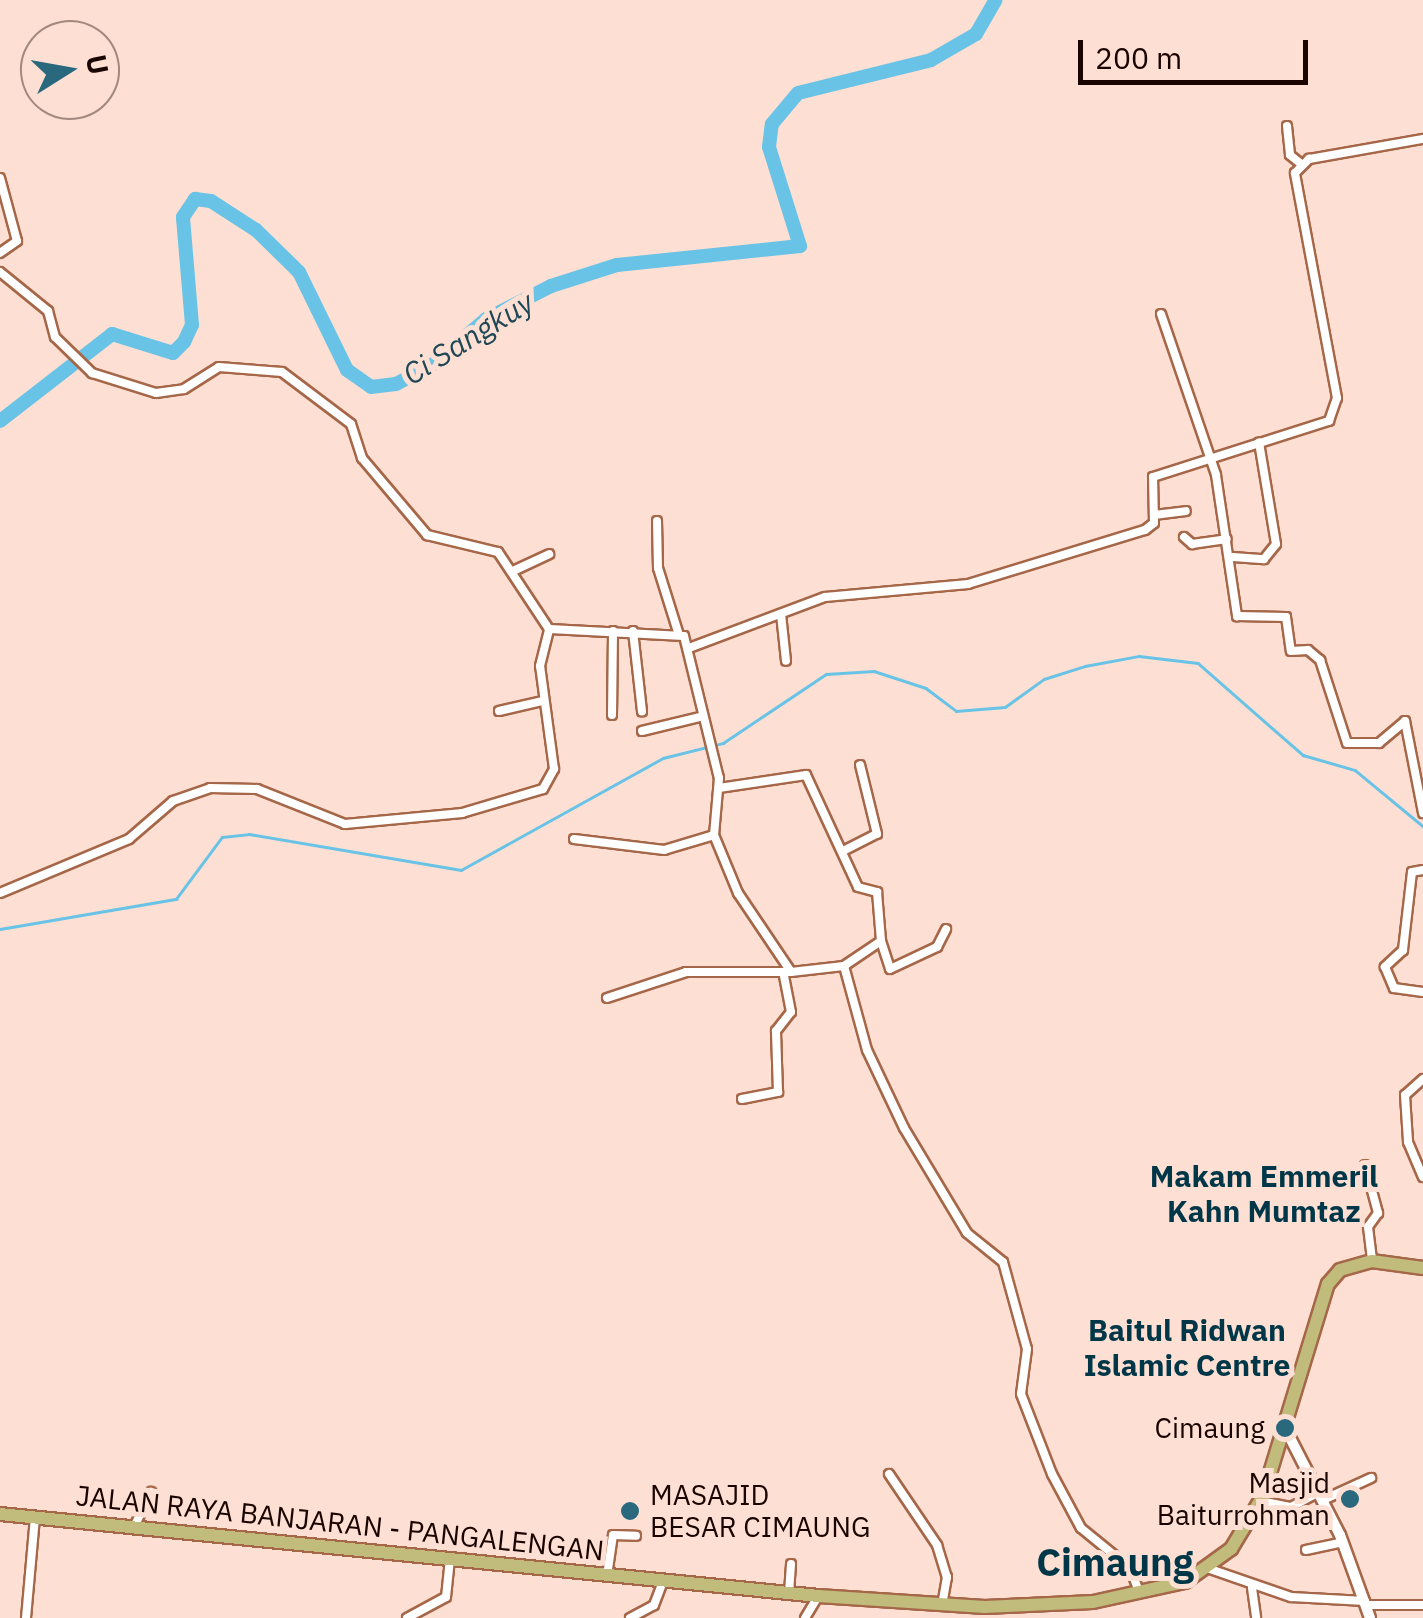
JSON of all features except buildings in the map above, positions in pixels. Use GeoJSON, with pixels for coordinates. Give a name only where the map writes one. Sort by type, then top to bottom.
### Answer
{"type":"FeatureCollection","features":[{"type":"Feature","properties":{"kind":"main road"},"geometry":{"type":"LineString","coordinates":[[1210,1569],[1260,1501],[1285,1428],[1297,1366],[1328,1284],[1340,1270],[1372,1261],[1423,1268]]}},
{"type":"Feature","properties":{"kind":"main road","name":"JALAN RAYA BANJARAN - PANGALENGAN"},"geometry":{"type":"LineString","coordinates":[[0,1514],[135,1524],[450,1561],[939,1609],[1019,1612],[1079,1607],[1139,1593],[1210,1569]]}},
{"type":"Feature","properties":{"kind":"street"},"geometry":{"type":"LineString","coordinates":[[1286,126],[1290,155],[1300,163],[1423,139]]}},
{"type":"Feature","properties":{"kind":"street"},"geometry":{"type":"LineString","coordinates":[[689,648],[825,597],[985,581],[1150,528],[1154,515],[1153,477],[1323,424],[1337,408],[1296,190],[1300,163]]}},
{"type":"Feature","properties":{"kind":"street"},"geometry":{"type":"LineString","coordinates":[[0,178],[16,241],[0,252]]}},
{"type":"Feature","properties":{"kind":"street"},"geometry":{"type":"LineString","coordinates":[[0,272],[48,312],[72,360],[92,373],[156,393],[184,389],[220,366],[282,372],[351,424],[362,458],[420,529],[441,542],[493,549],[513,571],[522,597],[549,629],[542,701],[554,769],[540,790],[462,813],[345,824],[257,789],[210,788],[172,801],[130,839],[0,892]]}},
{"type":"Feature","properties":{"kind":"street"},"geometry":{"type":"LineString","coordinates":[[1161,314],[1211,457],[1233,557],[1237,616],[1286,617],[1291,651],[1308,650],[1320,660],[1347,743],[1379,744],[1406,721],[1423,814]]}},
{"type":"Feature","properties":{"kind":"street"},"geometry":{"type":"LineString","coordinates":[[1233,557],[1264,559],[1276,544],[1259,442]]}},
{"type":"Feature","properties":{"kind":"street"},"geometry":{"type":"LineString","coordinates":[[1154,515],[1186,511]]}},
{"type":"Feature","properties":{"kind":"street"},"geometry":{"type":"LineString","coordinates":[[658,522],[658,568],[678,632],[689,648],[700,717],[719,788],[714,836],[738,893],[788,974],[790,1012],[776,1031],[778,1092],[742,1099]]}},
{"type":"Feature","properties":{"kind":"street"},"geometry":{"type":"LineString","coordinates":[[1184,537],[1192,544],[1227,539]]}},
{"type":"Feature","properties":{"kind":"street"},"geometry":{"type":"LineString","coordinates":[[513,571],[549,554]]}},
{"type":"Feature","properties":{"kind":"street"},"geometry":{"type":"LineString","coordinates":[[781,614],[786,661]]}},
{"type":"Feature","properties":{"kind":"street"},"geometry":{"type":"LineString","coordinates":[[549,629],[678,632]]}},
{"type":"Feature","properties":{"kind":"street"},"geometry":{"type":"LineString","coordinates":[[612,714],[613,630]]}},
{"type":"Feature","properties":{"kind":"street"},"geometry":{"type":"LineString","coordinates":[[634,631],[642,712]]}},
{"type":"Feature","properties":{"kind":"street"},"geometry":{"type":"LineString","coordinates":[[498,711],[542,701]]}},
{"type":"Feature","properties":{"kind":"street"},"geometry":{"type":"LineString","coordinates":[[642,732],[700,717]]}},
{"type":"Feature","properties":{"kind":"street"},"geometry":{"type":"LineString","coordinates":[[843,851],[877,834],[860,765]]}},
{"type":"Feature","properties":{"kind":"street"},"geometry":{"type":"LineString","coordinates":[[719,788],[804,773],[860,890],[876,890],[881,941],[890,969],[938,947],[946,929]]}},
{"type":"Feature","properties":{"kind":"street"},"geometry":{"type":"LineString","coordinates":[[574,839],[664,850],[714,836]]}},
{"type":"Feature","properties":{"kind":"street"},"geometry":{"type":"LineString","coordinates":[[1423,870],[1412,872],[1402,950],[1386,967],[1394,988],[1423,992]]}},
{"type":"Feature","properties":{"kind":"street"},"geometry":{"type":"LineString","coordinates":[[607,998],[686,972],[788,974],[844,966],[881,941]]}},
{"type":"Feature","properties":{"kind":"street"},"geometry":{"type":"LineString","coordinates":[[844,966],[867,1050],[904,1128],[966,1233],[1003,1262],[1027,1349],[1021,1394],[1052,1474],[1081,1528],[1130,1568],[1139,1593]]}},
{"type":"Feature","properties":{"kind":"street"},"geometry":{"type":"LineString","coordinates":[[1423,1079],[1407,1085],[1404,1095],[1408,1142],[1423,1176]]}},
{"type":"Feature","properties":{"kind":"street"},"geometry":{"type":"LineString","coordinates":[[1365,1165],[1378,1213],[1368,1226],[1372,1261]]}},
{"type":"Feature","properties":{"kind":"street"},"geometry":{"type":"LineString","coordinates":[[1285,1428],[1343,1542],[1370,1618]]}},
{"type":"Feature","properties":{"kind":"street"},"geometry":{"type":"LineString","coordinates":[[890,1474],[937,1545],[947,1576],[939,1609]]}},
{"type":"Feature","properties":{"kind":"street"},"geometry":{"type":"LineString","coordinates":[[1260,1501],[1280,1509],[1371,1478]]}},
{"type":"Feature","properties":{"kind":"street"},"geometry":{"type":"LineString","coordinates":[[135,1524],[151,1492]]}},
{"type":"Feature","properties":{"kind":"street"},"geometry":{"type":"LineString","coordinates":[[26,1618],[35,1518]]}},
{"type":"Feature","properties":{"kind":"street"},"geometry":{"type":"LineString","coordinates":[[607,1576],[613,1534],[636,1536]]}},
{"type":"Feature","properties":{"kind":"street"},"geometry":{"type":"LineString","coordinates":[[1306,1550],[1343,1542]]}},
{"type":"Feature","properties":{"kind":"street"},"geometry":{"type":"LineString","coordinates":[[407,1618],[446,1596],[450,1561]]}},
{"type":"Feature","properties":{"kind":"street"},"geometry":{"type":"LineString","coordinates":[[789,1593],[791,1564]]}},
{"type":"Feature","properties":{"kind":"street"},"geometry":{"type":"LineString","coordinates":[[1210,1569],[1252,1588],[1366,1603],[1423,1605]]}},
{"type":"Feature","properties":{"kind":"street"},"geometry":{"type":"LineString","coordinates":[[630,1618],[654,1605],[663,1582]]}},
{"type":"Feature","properties":{"kind":"street"},"geometry":{"type":"LineString","coordinates":[[1252,1588],[1256,1618]]}},
{"type":"Feature","properties":{"kind":"street"},"geometry":{"type":"LineString","coordinates":[[805,1618],[818,1596]]}},
{"type":"Feature","properties":{"kind":"waterway","name":"Ci Sangkuy"},"geometry":{"type":"LineString","coordinates":[[0,421],[112,334],[173,353],[184,342],[192,325],[183,217],[195,199],[211,201],[256,230],[299,272],[347,370],[371,387],[396,384],[432,365],[486,319],[551,286],[617,265],[800,246],[769,147],[772,124],[798,93],[931,60],[976,34],[996,0]]}},
{"type":"Feature","properties":{"kind":"waterway"},"geometry":{"type":"LineString","coordinates":[[0,929],[176,899],[222,837],[249,834],[461,870],[663,758],[723,743],[826,674],[874,671],[926,688],[956,711],[1005,707],[1044,679],[1085,666],[1139,656],[1198,663],[1303,755],[1355,770],[1423,826]]}},
{"type":"Feature","properties":{"kind":"place","name":"Cimaung"},"geometry":{"type":"Point","coordinates":[1285,1428]}},
{"type":"Feature","properties":{"kind":"place","name":"Masjid Baiturrohman"},"geometry":{"type":"Point","coordinates":[1350,1499]}},
{"type":"Feature","properties":{"kind":"place","name":"MASAJID BESAR CIMAUNG"},"geometry":{"type":"Point","coordinates":[630,1511]}},
{"type":"Feature","properties":{"kind":"district","name":"Makam Emmeril Kahn Mumtaz"},"geometry":{"type":"Point","coordinates":[1264,1193]}},
{"type":"Feature","properties":{"kind":"district","name":"Baitul Ridwan Islamic Centre"},"geometry":{"type":"Point","coordinates":[1187,1347]}},
{"type":"Feature","properties":{"kind":"district","name":"Cimaung"},"geometry":{"type":"Point","coordinates":[1115,1562]}}]}
